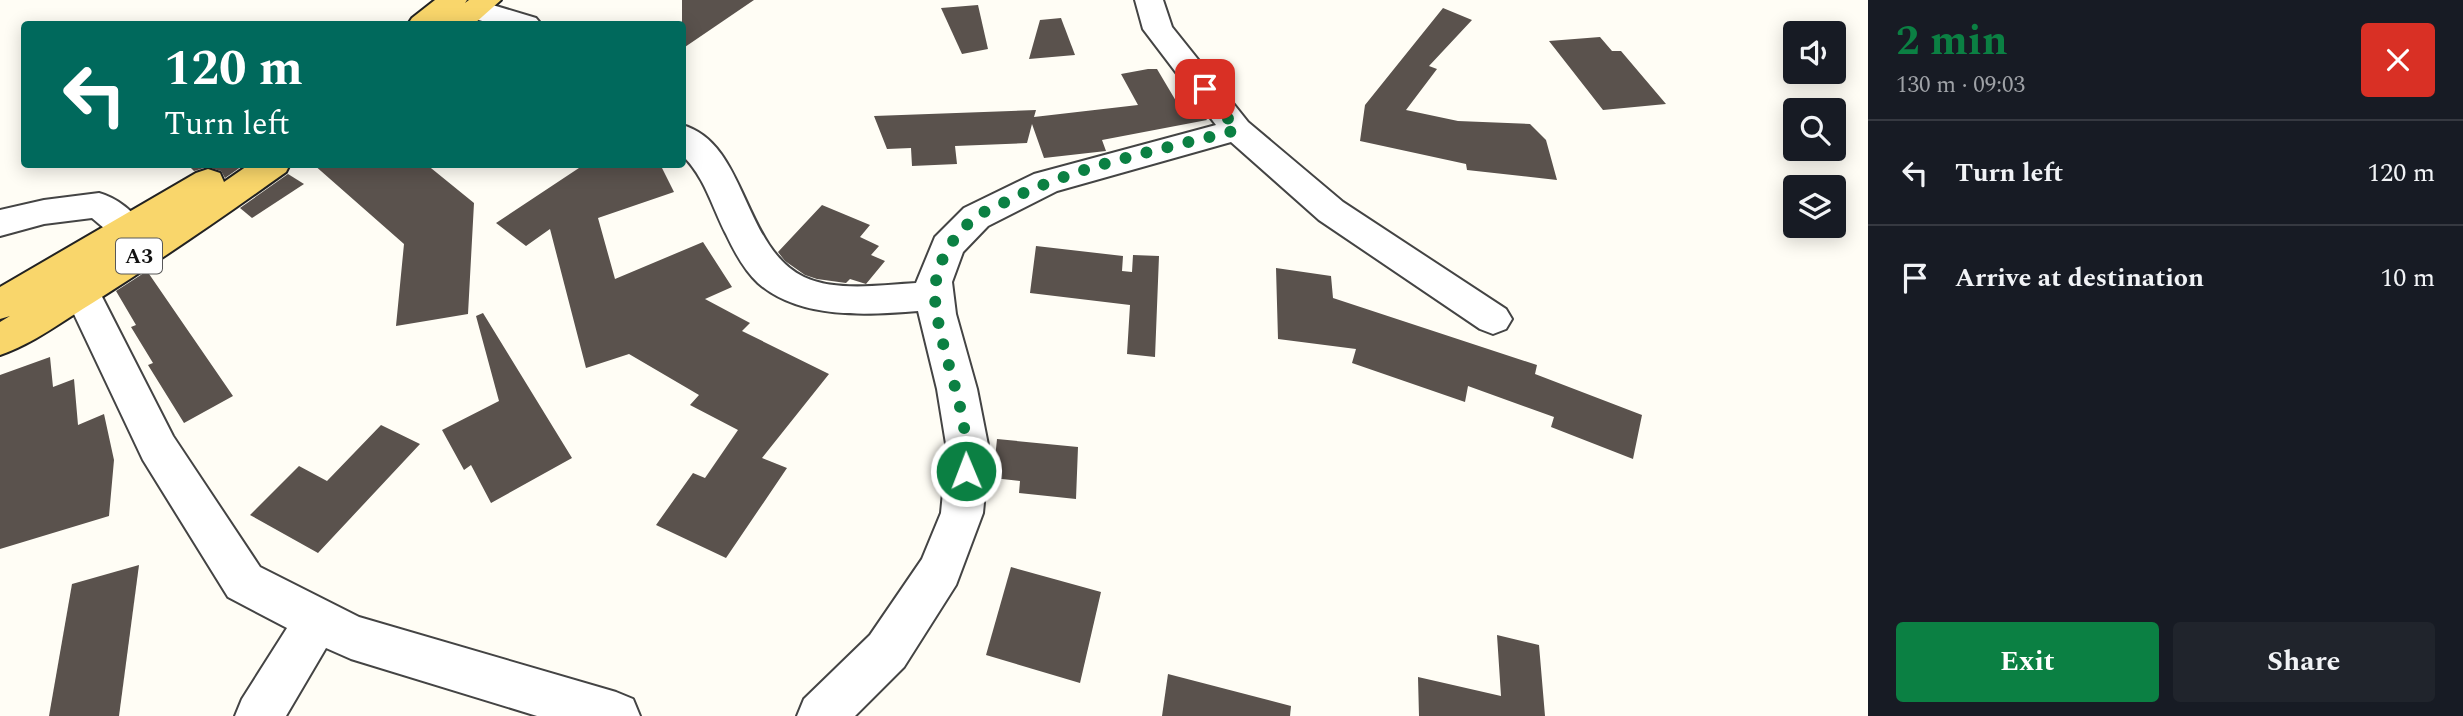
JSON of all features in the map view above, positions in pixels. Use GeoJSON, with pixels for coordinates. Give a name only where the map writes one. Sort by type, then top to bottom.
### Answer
{"type":"FeatureCollection","features":[{"type":"Feature","properties":{"kind":"main road"},"geometry":{"type":"LineString","coordinates":[[431,21],[468,8]]}},
{"type":"Feature","properties":{"kind":"main road","name":"A3"},"geometry":{"type":"LineString","coordinates":[[0,305],[175,202],[227,168]]}},
{"type":"Feature","properties":{"kind":"main road","name":"A3"},"geometry":{"type":"LineString","coordinates":[[0,340],[82,293],[200,217],[268,168]]}},
{"type":"Feature","properties":{"kind":"street"},"geometry":{"type":"LineString","coordinates":[[1149,0],[1158,29],[1237,130],[1331,211],[1493,319]]}},
{"type":"Feature","properties":{"kind":"street"},"geometry":{"type":"LineString","coordinates":[[468,8],[515,21]]}},
{"type":"Feature","properties":{"kind":"street"},"geometry":{"type":"LineString","coordinates":[[821,716],[887,651],[940,571],[962,513],[968,450],[957,389],[937,314],[934,282],[948,246],[976,217],[1046,182],[1237,130]]}},
{"type":"Feature","properties":{"kind":"street"},"geometry":{"type":"LineString","coordinates":[[686,140],[709,163],[755,256],[775,278],[808,293],[848,300],[935,296]]}},
{"type":"Feature","properties":{"kind":"street"},"geometry":{"type":"LineString","coordinates":[[0,223],[44,212],[99,205],[127,228]]}},
{"type":"Feature","properties":{"kind":"street"},"geometry":{"type":"LineString","coordinates":[[82,293],[158,447],[244,582],[351,637],[616,716]]}},
{"type":"Feature","properties":{"kind":"street"},"geometry":{"type":"LineString","coordinates":[[259,716],[318,620]]}},
{"type":"Feature","properties":{"kind":"building"},"geometry":{"type":"Polygon","coordinates":[[[682,0],[754,0],[686,46],[686,21],[682,21],[682,0]]]}},
{"type":"Feature","properties":{"kind":"building"},"geometry":{"type":"Polygon","coordinates":[[[978,5],[988,49],[962,54],[941,8],[978,5]]]}},
{"type":"Feature","properties":{"kind":"building"},"geometry":{"type":"Polygon","coordinates":[[[1443,8],[1472,20],[1429,66],[1437,69],[1406,110],[1458,121],[1530,124],[1546,140],[1557,180],[1467,170],[1466,164],[1360,141],[1365,105],[1443,8]]]}},
{"type":"Feature","properties":{"kind":"building"},"geometry":{"type":"Polygon","coordinates":[[[1061,18],[1075,55],[1029,59],[1040,20],[1061,18]]]}},
{"type":"Feature","properties":{"kind":"building"},"geometry":{"type":"Polygon","coordinates":[[[1600,37],[1612,51],[1621,51],[1666,104],[1603,110],[1549,41],[1600,37]]]}},
{"type":"Feature","properties":{"kind":"building"},"geometry":{"type":"Polygon","coordinates":[[[1157,69],[1176,101],[1193,99],[1207,120],[1102,140],[1106,151],[1044,158],[1032,124],[1027,143],[955,146],[957,164],[912,166],[911,148],[887,149],[874,116],[1036,110],[1034,117],[1138,105],[1121,74],[1157,69]]]}},
{"type":"Feature","properties":{"kind":"building"},"geometry":{"type":"Polygon","coordinates":[[[210,168],[239,168],[225,178],[221,171],[210,168]]]}},
{"type":"Feature","properties":{"kind":"building"},"geometry":{"type":"Polygon","coordinates":[[[318,168],[431,168],[474,203],[468,314],[396,326],[404,244],[318,168]]]}},
{"type":"Feature","properties":{"kind":"building"},"geometry":{"type":"Polygon","coordinates":[[[579,168],[662,168],[674,192],[598,218],[615,279],[703,242],[732,287],[705,299],[750,323],[742,331],[829,374],[762,458],[787,468],[726,558],[656,525],[693,473],[705,478],[738,430],[690,405],[699,395],[629,354],[586,368],[550,229],[526,246],[496,223],[579,168]]]}},
{"type":"Feature","properties":{"kind":"building"},"geometry":{"type":"Polygon","coordinates":[[[288,174],[304,184],[252,218],[240,208],[288,174]]]}},
{"type":"Feature","properties":{"kind":"building"},"geometry":{"type":"Polygon","coordinates":[[[822,205],[870,225],[860,237],[879,246],[871,255],[885,261],[866,284],[850,279],[846,283],[805,275],[785,261],[778,252],[822,205]]]}},
{"type":"Feature","properties":{"kind":"building"},"geometry":{"type":"Polygon","coordinates":[[[1036,246],[1123,256],[1122,271],[1132,272],[1133,255],[1159,256],[1155,357],[1127,354],[1130,305],[1030,293],[1036,246]]]}},
{"type":"Feature","properties":{"kind":"building"},"geometry":{"type":"Polygon","coordinates":[[[1276,268],[1331,276],[1333,298],[1537,365],[1535,374],[1642,415],[1633,459],[1551,427],[1554,417],[1468,386],[1465,402],[1352,363],[1356,349],[1278,339],[1276,268]]]}},
{"type":"Feature","properties":{"kind":"building"},"geometry":{"type":"Polygon","coordinates":[[[147,271],[233,396],[184,423],[148,365],[153,363],[131,327],[136,325],[116,291],[147,271]]]}},
{"type":"Feature","properties":{"kind":"building"},"geometry":{"type":"Polygon","coordinates":[[[483,313],[572,458],[491,503],[471,465],[464,470],[442,430],[499,401],[476,316],[483,313]]]}},
{"type":"Feature","properties":{"kind":"building"},"geometry":{"type":"Polygon","coordinates":[[[50,357],[53,387],[74,379],[78,425],[104,414],[114,460],[109,516],[0,549],[0,375],[50,357]]]}},
{"type":"Feature","properties":{"kind":"building"},"geometry":{"type":"Polygon","coordinates":[[[381,425],[420,444],[318,553],[250,515],[299,466],[327,481],[381,425]]]}},
{"type":"Feature","properties":{"kind":"building"},"geometry":{"type":"Polygon","coordinates":[[[997,439],[1078,447],[1076,499],[1019,493],[1020,481],[993,478],[997,439]]]}},
{"type":"Feature","properties":{"kind":"building"},"geometry":{"type":"Polygon","coordinates":[[[139,565],[119,716],[49,716],[72,584],[139,565]]]}},
{"type":"Feature","properties":{"kind":"building"},"geometry":{"type":"Polygon","coordinates":[[[1011,567],[1101,592],[1080,683],[986,655],[1011,567]]]}},
{"type":"Feature","properties":{"kind":"building"},"geometry":{"type":"Polygon","coordinates":[[[1497,635],[1539,645],[1545,716],[1419,716],[1418,677],[1501,696],[1497,635]]]}},
{"type":"Feature","properties":{"kind":"building"},"geometry":{"type":"Polygon","coordinates":[[[1168,674],[1291,706],[1290,716],[1162,716],[1168,674]]]}},
{"type":"Feature","properties":{"kind":"route"},"geometry":{"type":"LineString","coordinates":[[966,471],[968,450],[935,296],[934,282],[948,246],[976,217],[1046,182],[1237,130],[1205,89]]}}]}
